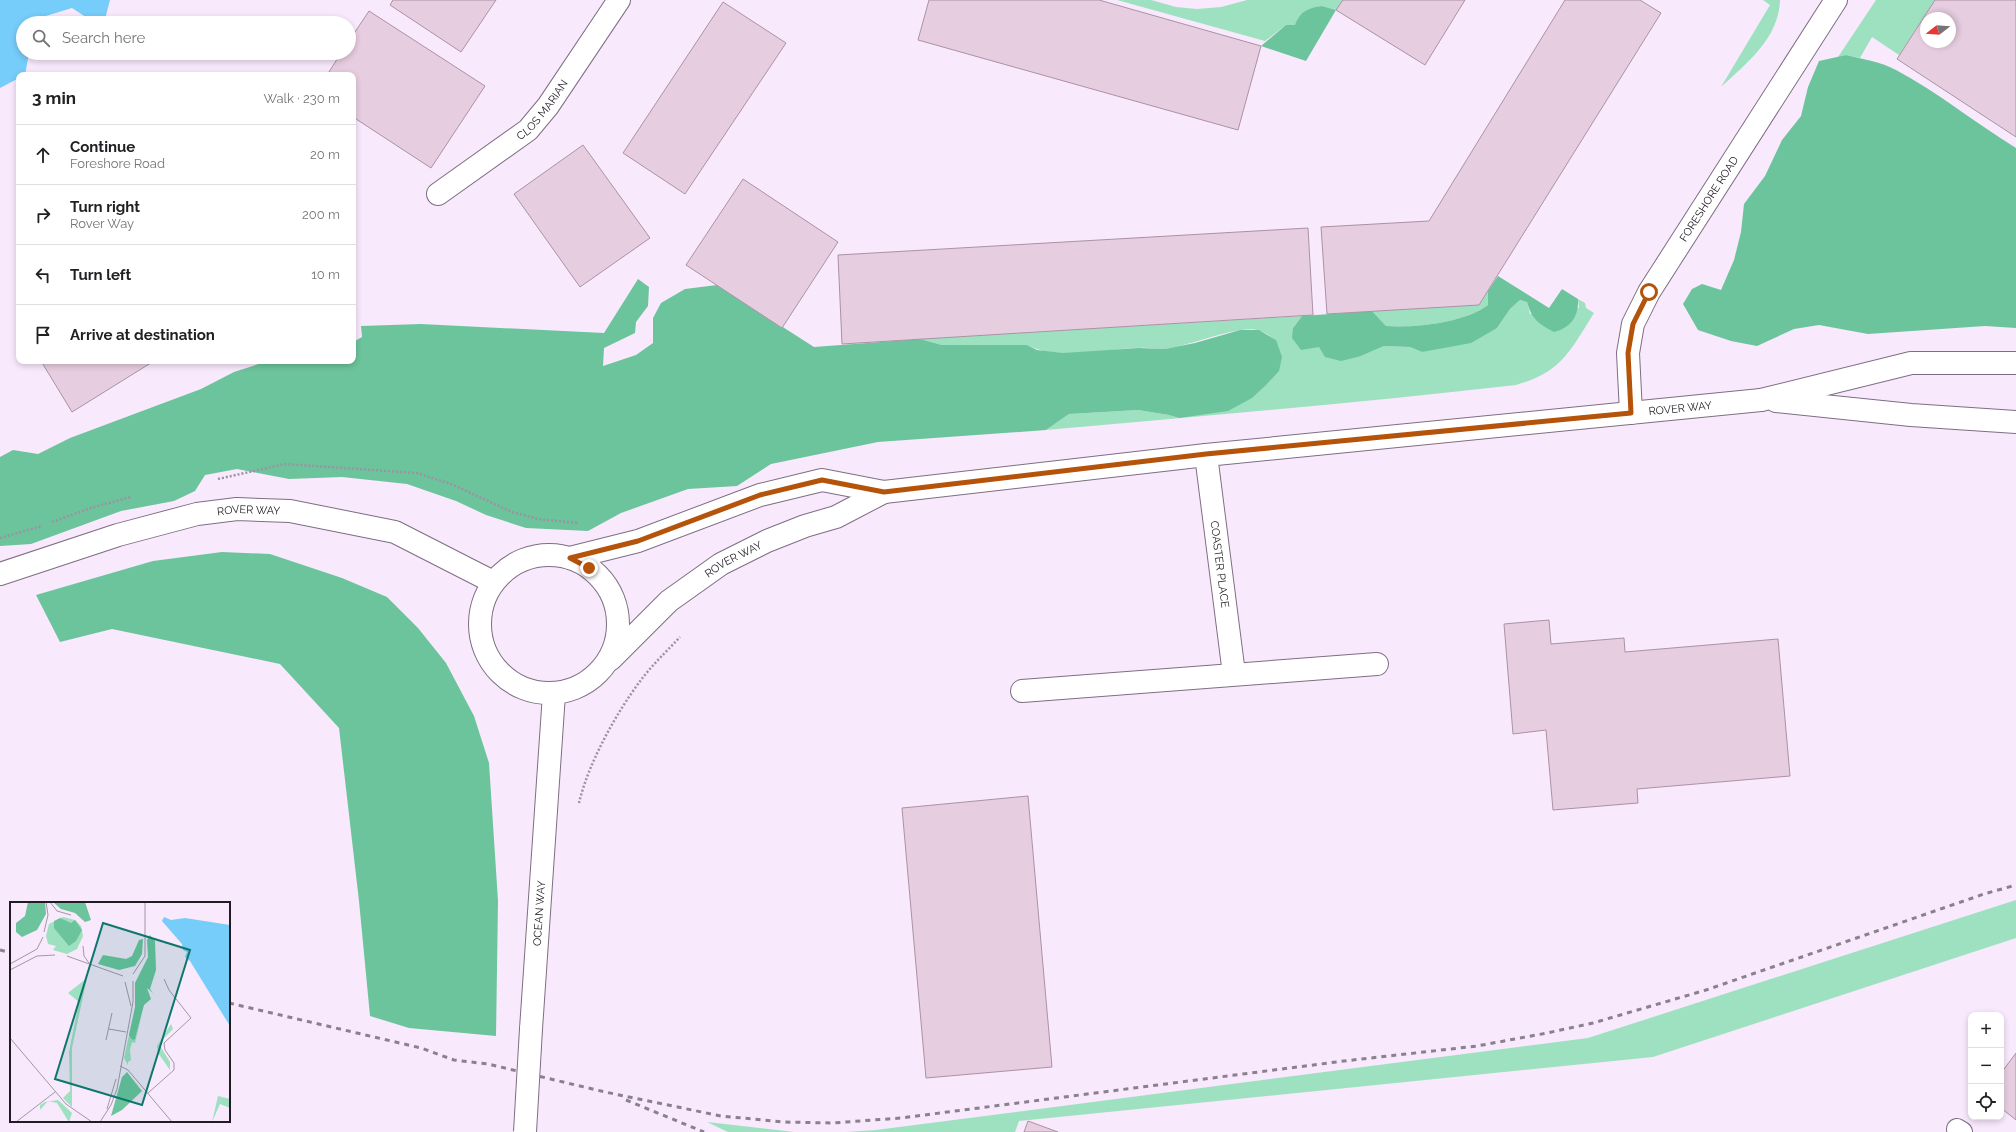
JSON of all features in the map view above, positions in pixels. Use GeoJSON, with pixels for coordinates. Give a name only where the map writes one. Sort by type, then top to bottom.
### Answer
{"type":"FeatureCollection","features":[{"type":"Feature","properties":{"kind":"street","name":"CLOS MARIAN"},"geometry":{"type":"LineString","coordinates":[[438,194],[528,130],[548,106],[619,0]]}},
{"type":"Feature","properties":{"kind":"street","name":"FORESHORE ROAD"},"geometry":{"type":"LineString","coordinates":[[1631,413],[1628,353],[1633,324],[1646,298],[1836,0]]}},
{"type":"Feature","properties":{"kind":"street"},"geometry":{"type":"LineString","coordinates":[[1761,400],[1911,363],[2016,363]]}},
{"type":"Feature","properties":{"kind":"street","name":"ROVER WAY"},"geometry":{"type":"LineString","coordinates":[[570,558],[638,541],[760,495],[822,480],[884,492],[1206,454],[1761,400]]}},
{"type":"Feature","properties":{"kind":"street"},"geometry":{"type":"LineString","coordinates":[[1761,400],[1911,415],[2016,422]]}},
{"type":"Feature","properties":{"kind":"street","name":"COASTER PLACE"},"geometry":{"type":"LineString","coordinates":[[1206,454],[1234,674]]}},
{"type":"Feature","properties":{"kind":"street","name":"ROVER WAY"},"geometry":{"type":"LineString","coordinates":[[607,663],[669,601],[721,564],[805,526],[836,517],[884,492]]}},
{"type":"Feature","properties":{"kind":"street","name":"ROVER WAY"},"geometry":{"type":"LineString","coordinates":[[0,574],[118,535],[197,514],[237,509],[290,510],[395,532],[493,582]]}},
{"type":"Feature","properties":{"kind":"street"},"geometry":{"type":"LineString","coordinates":[[549,554],[570,558],[589,568],[605,583],[615,602],[619,622],[616,644],[607,663],[593,679],[574,689],[554,694],[531,692],[511,683],[494,667],[483,647],[479,625],[483,602],[493,582],[509,567],[528,558],[549,554]]}},
{"type":"Feature","properties":{"kind":"street"},"geometry":{"type":"LineString","coordinates":[[1022,691],[1377,664]]}},
{"type":"Feature","properties":{"kind":"street","name":"OCEAN WAY"},"geometry":{"type":"LineString","coordinates":[[525,1132],[554,694]]}},
{"type":"Feature","properties":{"kind":"path"},"geometry":{"type":"LineString","coordinates":[[578,810],[582,788],[609,729],[641,680],[683,632]]}},
{"type":"Feature","properties":{"kind":"green space"},"geometry":{"type":"Polygon","coordinates":[[[1117,0],[1151,0],[1176,7],[1197,9],[1221,7],[1247,0],[1343,0],[1336,10],[1322,6],[1295,25],[1286,25],[1265,41],[1117,0]]]}},
{"type":"Feature","properties":{"kind":"green space"},"geometry":{"type":"Polygon","coordinates":[[[1763,0],[1780,0],[1774,26],[1760,49],[1721,87],[1770,5],[1763,0]]]}},
{"type":"Feature","properties":{"kind":"green space"},"geometry":{"type":"Polygon","coordinates":[[[1876,0],[1935,0],[1927,12],[1920,12],[1920,23],[1899,55],[1872,37],[1860,58],[1846,55],[1838,57],[1876,0]]]}},
{"type":"Feature","properties":{"kind":"green space"},"geometry":{"type":"Polygon","coordinates":[[[1322,6],[1336,10],[1306,61],[1261,46],[1286,25],[1295,25],[1302,13],[1322,6]]]}},
{"type":"Feature","properties":{"kind":"green space"},"geometry":{"type":"Polygon","coordinates":[[[1846,55],[1878,63],[1896,70],[1927,88],[2016,148],[2016,328],[1985,326],[1868,334],[1819,325],[1794,329],[1757,346],[1731,341],[1698,330],[1683,304],[1692,289],[1702,284],[1721,290],[1734,260],[1741,232],[1744,204],[1765,176],[1782,140],[1801,116],[1808,87],[1819,61],[1846,55]]]}},
{"type":"Feature","properties":{"kind":"green space"},"geometry":{"type":"Polygon","coordinates":[[[1498,276],[1549,308],[1562,289],[1578,299],[1577,311],[1573,320],[1565,328],[1554,332],[1537,321],[1531,313],[1527,302],[1520,300],[1510,309],[1497,328],[1471,343],[1422,352],[1410,347],[1384,346],[1361,356],[1341,361],[1325,357],[1319,347],[1301,350],[1292,338],[1293,328],[1302,316],[1372,311],[1386,326],[1425,325],[1453,320],[1478,311],[1488,305],[1488,291],[1498,276]]]}},
{"type":"Feature","properties":{"kind":"green space"},"geometry":{"type":"Polygon","coordinates":[[[638,279],[649,287],[648,306],[636,322],[635,333],[604,348],[603,366],[636,355],[653,343],[653,318],[661,303],[685,289],[717,285],[814,347],[920,339],[942,345],[1027,345],[1037,350],[1063,353],[1139,348],[1165,349],[1195,343],[1240,330],[1259,330],[1276,340],[1282,357],[1279,371],[1266,385],[1252,398],[1228,411],[1179,418],[1138,410],[1069,414],[1046,430],[878,442],[771,464],[737,486],[688,489],[621,513],[588,531],[526,528],[486,515],[456,501],[407,484],[342,477],[289,479],[237,469],[205,475],[195,491],[174,501],[121,511],[31,544],[0,546],[0,457],[13,450],[38,454],[70,438],[201,389],[234,372],[259,364],[356,364],[356,340],[362,337],[361,326],[421,324],[604,333],[638,279]]]}},
{"type":"Feature","properties":{"kind":"green space"},"geometry":{"type":"Polygon","coordinates":[[[1488,291],[1488,305],[1466,316],[1439,323],[1411,326],[1386,326],[1372,311],[1479,305],[1488,291]]]}},
{"type":"Feature","properties":{"kind":"green space"},"geometry":{"type":"Polygon","coordinates":[[[1578,299],[1585,303],[1586,308],[1594,313],[1571,349],[1555,367],[1532,380],[1516,385],[1457,392],[1179,418],[1276,340],[1260,331],[1252,329],[1241,330],[1165,349],[1141,348],[1067,353],[1040,350],[1027,345],[942,345],[920,339],[1302,316],[1293,328],[1319,347],[1361,356],[1384,346],[1410,347],[1422,352],[1497,328],[1510,309],[1520,300],[1527,302],[1530,314],[1579,308],[1578,299]]]}},
{"type":"Feature","properties":{"kind":"green space"},"geometry":{"type":"Polygon","coordinates":[[[1138,410],[1179,418],[1046,430],[1069,414],[1138,410]]]}},
{"type":"Feature","properties":{"kind":"green space"},"geometry":{"type":"Polygon","coordinates":[[[222,552],[270,554],[342,578],[387,597],[418,628],[446,663],[474,716],[489,763],[498,901],[496,1036],[409,1028],[370,1016],[359,901],[339,728],[280,664],[112,629],[60,642],[36,595],[153,561],[222,552]]]}},
{"type":"Feature","properties":{"kind":"green space"},"geometry":{"type":"Polygon","coordinates":[[[2016,900],[2016,938],[1653,1057],[1019,1121],[1015,1132],[846,1132],[876,1130],[1588,1038],[2016,900]]]}},
{"type":"Feature","properties":{"kind":"green space"},"geometry":{"type":"Polygon","coordinates":[[[707,1122],[794,1132],[728,1132],[707,1122]]]}},
{"type":"Feature","properties":{"kind":"water"},"geometry":{"type":"Polygon","coordinates":[[[0,0],[110,0],[106,16],[84,16],[72,8],[46,16],[16,16],[16,60],[28,60],[26,72],[16,72],[16,80],[0,88],[0,0]]]}},
{"type":"Feature","properties":{"kind":"building"},"geometry":{"type":"Polygon","coordinates":[[[393,0],[496,0],[461,52],[390,5],[393,0]]]}},
{"type":"Feature","properties":{"kind":"building"},"geometry":{"type":"Polygon","coordinates":[[[929,0],[1099,0],[1261,46],[1238,130],[918,40],[929,0]]]}},
{"type":"Feature","properties":{"kind":"building"},"geometry":{"type":"Polygon","coordinates":[[[1343,0],[1465,0],[1425,65],[1336,10],[1343,0]]]}},
{"type":"Feature","properties":{"kind":"building"},"geometry":{"type":"Polygon","coordinates":[[[1565,0],[1640,0],[1661,13],[1479,305],[1327,314],[1321,227],[1429,221],[1565,0]]]}},
{"type":"Feature","properties":{"kind":"building"},"geometry":{"type":"Polygon","coordinates":[[[1935,0],[2016,0],[2016,137],[1897,59],[1920,23],[1920,48],[1956,48],[1956,12],[1927,12],[1935,0]]]}},
{"type":"Feature","properties":{"kind":"building"},"geometry":{"type":"Polygon","coordinates":[[[723,2],[786,43],[685,194],[623,153],[723,2]]]}},
{"type":"Feature","properties":{"kind":"building"},"geometry":{"type":"Polygon","coordinates":[[[369,11],[485,86],[431,168],[356,119],[356,72],[329,72],[337,60],[356,60],[356,30],[369,11]]]}},
{"type":"Feature","properties":{"kind":"building"},"geometry":{"type":"Polygon","coordinates":[[[583,145],[650,238],[580,287],[514,194],[583,145]]]}},
{"type":"Feature","properties":{"kind":"building"},"geometry":{"type":"Polygon","coordinates":[[[743,179],[838,242],[782,328],[686,265],[743,179]]]}},
{"type":"Feature","properties":{"kind":"building"},"geometry":{"type":"Polygon","coordinates":[[[1308,228],[1313,315],[842,344],[838,255],[1308,228]]]}},
{"type":"Feature","properties":{"kind":"building"},"geometry":{"type":"Polygon","coordinates":[[[43,364],[149,364],[72,412],[43,364]]]}},
{"type":"Feature","properties":{"kind":"building"},"geometry":{"type":"Polygon","coordinates":[[[1549,620],[1551,644],[1624,638],[1625,652],[1778,639],[1790,776],[1637,789],[1638,803],[1553,810],[1546,730],[1513,734],[1504,624],[1549,620]]]}},
{"type":"Feature","properties":{"kind":"building"},"geometry":{"type":"Polygon","coordinates":[[[1028,796],[1052,1067],[926,1078],[902,808],[1028,796]]]}},
{"type":"Feature","properties":{"kind":"building"},"geometry":{"type":"Polygon","coordinates":[[[2016,1053],[2016,1120],[2004,1110],[2004,1069],[2016,1053]]]}},
{"type":"Feature","properties":{"kind":"building"},"geometry":{"type":"Polygon","coordinates":[[[1028,1121],[1058,1132],[1024,1132],[1028,1121]]]}},
{"type":"Feature","properties":{"kind":"railway"},"geometry":{"type":"LineString","coordinates":[[230,1003],[421,1048],[454,1060],[488,1064],[605,1092],[721,1116],[784,1122],[832,1123],[901,1118],[1344,1061],[1477,1046],[1547,1033],[1593,1023],[1706,990],[1984,894],[2016,885]]}},
{"type":"Feature","properties":{"kind":"railway"},"geometry":{"type":"LineString","coordinates":[[0,950],[10,953]]}},
{"type":"Feature","properties":{"kind":"railway"},"geometry":{"type":"LineString","coordinates":[[626,1100],[704,1132]]}},
{"type":"Feature","properties":{"kind":"route"},"geometry":{"type":"LineString","coordinates":[[589,568],[570,558],[638,541],[706,514],[760,495],[822,480],[884,492],[1206,454],[1631,413],[1628,384],[1628,353],[1633,324],[1649,292]]}}]}
